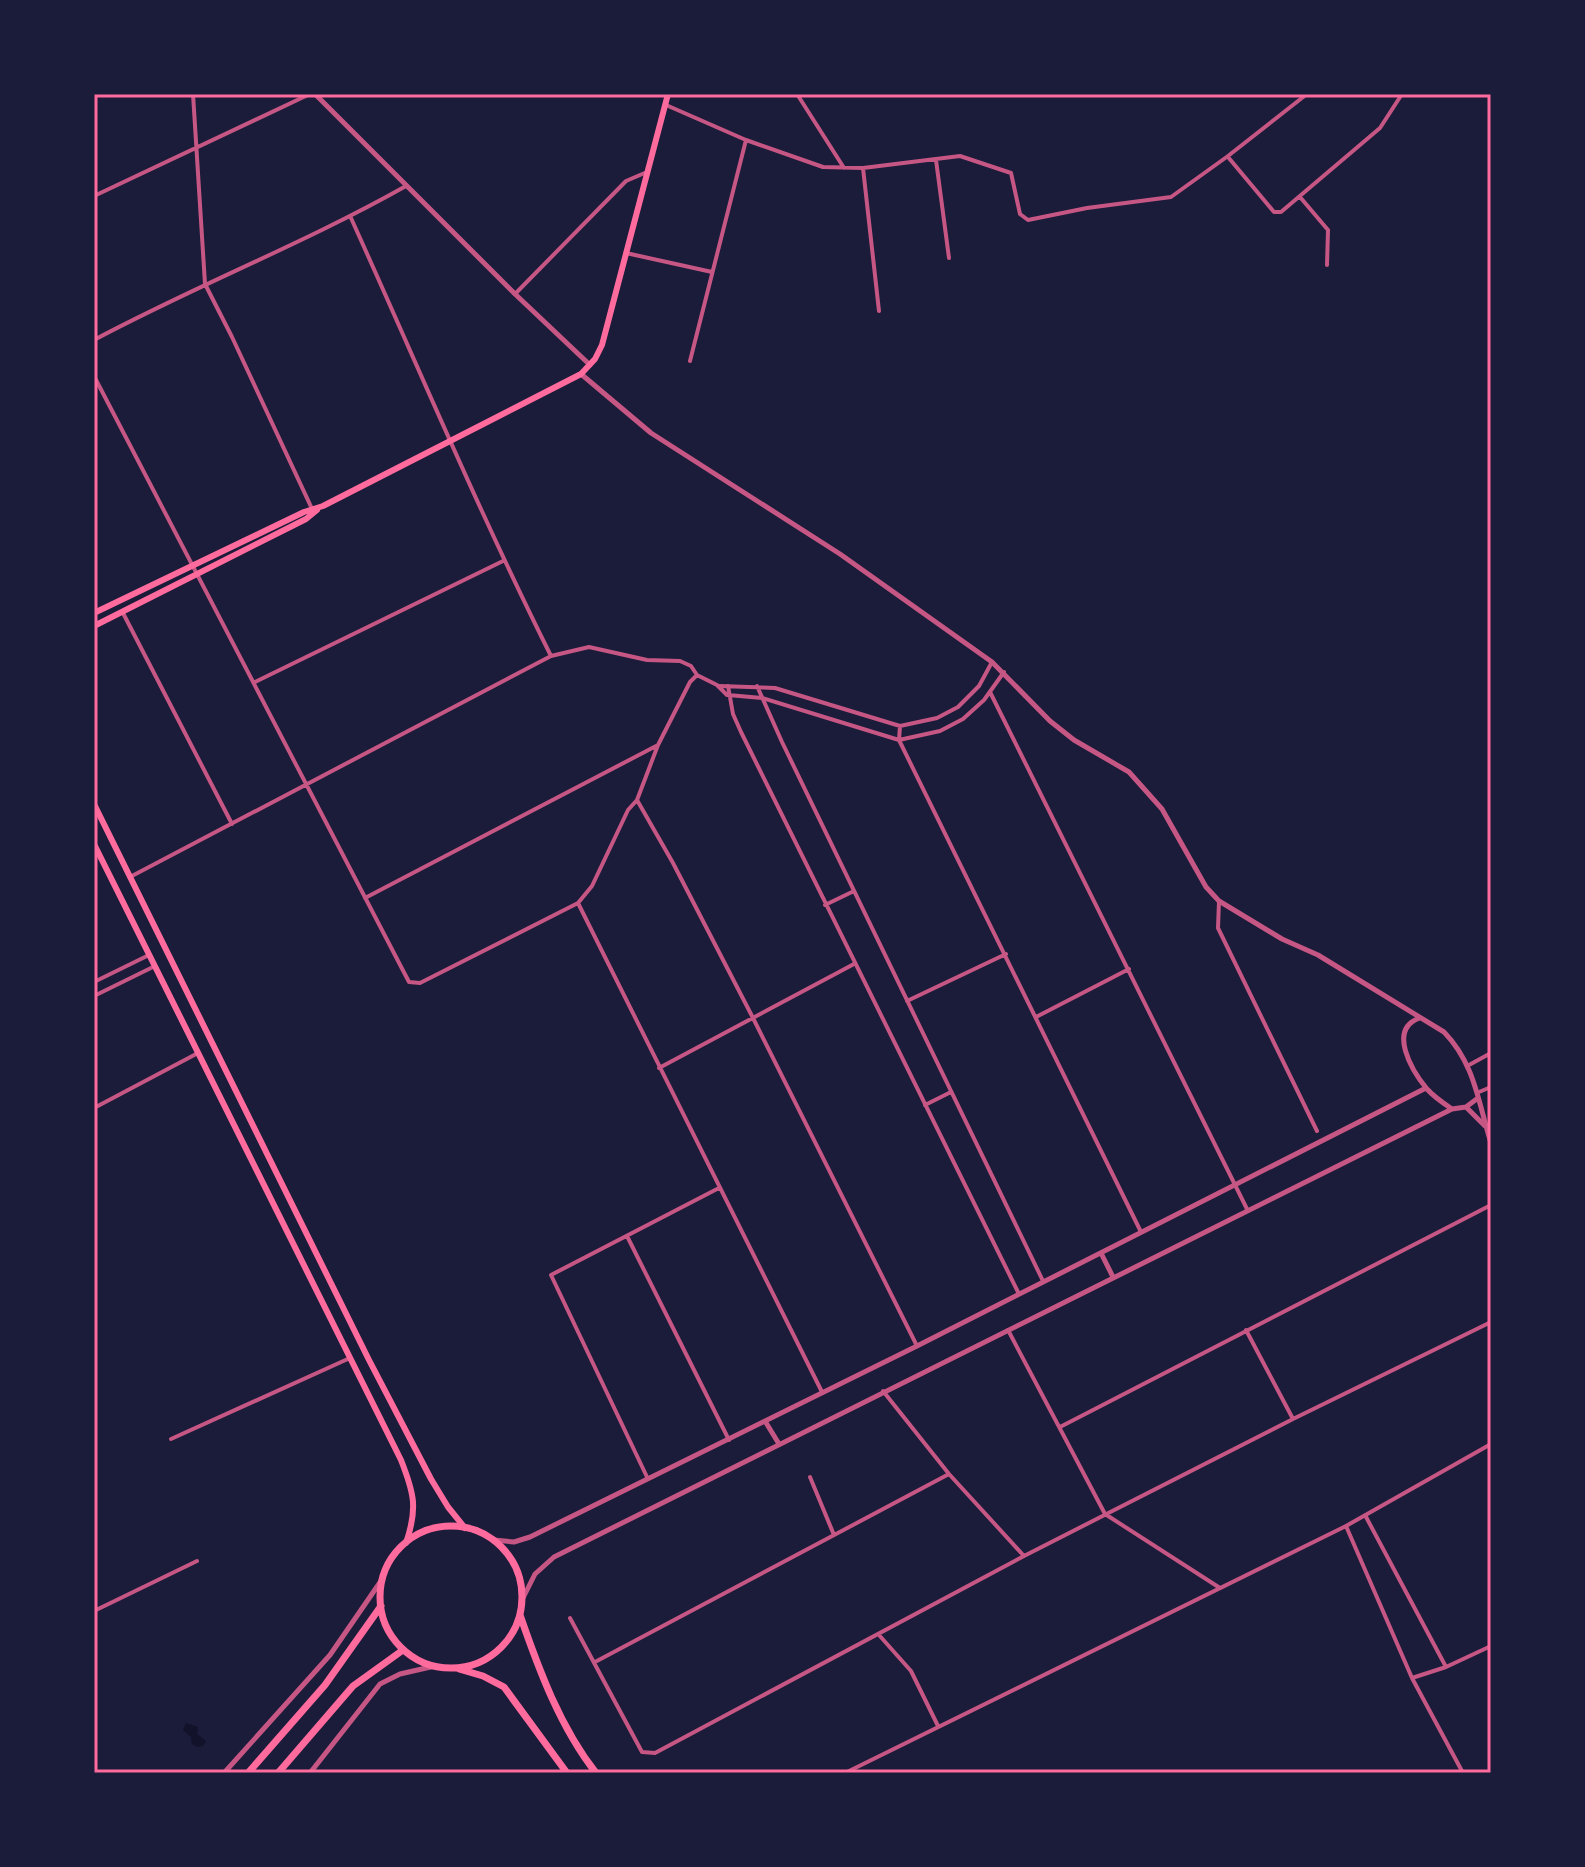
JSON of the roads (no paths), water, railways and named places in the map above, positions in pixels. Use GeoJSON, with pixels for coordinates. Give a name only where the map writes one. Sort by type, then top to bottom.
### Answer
{"type":"FeatureCollection","features":[{"type":"Feature","properties":{"kind":"highway"},"geometry":{"type":"LineString","coordinates":[[457,1668],[478,1663],[497,1652],[512,1635],[523,1598],[519,1576],[509,1556],[494,1540],[465,1528],[434,1529],[406,1543],[388,1565],[383,1578],[381,1606],[385,1622],[403,1650],[418,1660],[483,1676],[504,1687],[567,1773]]}},
{"type":"Feature","properties":{"kind":"highway"},"geometry":{"type":"LineString","coordinates":[[248,1773],[325,1685],[381,1606]]}},
{"type":"Feature","properties":{"kind":"highway"},"geometry":{"type":"LineString","coordinates":[[520,1615],[554,1702],[575,1743],[596,1773]]}},
{"type":"Feature","properties":{"kind":"highway"},"geometry":{"type":"LineString","coordinates":[[278,1773],[344,1697],[375,1668],[403,1650]]}},
{"type":"Feature","properties":{"kind":"main road"},"geometry":{"type":"LineString","coordinates":[[94,613],[313,511],[581,374],[602,345],[668,94]]}},
{"type":"Feature","properties":{"kind":"main road"},"geometry":{"type":"LineString","coordinates":[[94,626],[306,519],[313,511]]}},
{"type":"Feature","properties":{"kind":"main road"},"geometry":{"type":"LineString","coordinates":[[94,804],[369,1360],[437,1488],[465,1528]]}},
{"type":"Feature","properties":{"kind":"main road"},"geometry":{"type":"LineString","coordinates":[[94,844],[401,1460],[412,1488],[414,1504],[406,1543]]}},
{"type":"Feature","properties":{"kind":"street"},"geometry":{"type":"LineString","coordinates":[[193,94],[205,284],[313,511]]}},
{"type":"Feature","properties":{"kind":"street"},"geometry":{"type":"LineString","coordinates":[[94,196],[313,94],[590,365]]}},
{"type":"Feature","properties":{"kind":"street"},"geometry":{"type":"LineString","coordinates":[[797,94],[844,168]]}},
{"type":"Feature","properties":{"kind":"street"},"geometry":{"type":"LineString","coordinates":[[665,105],[812,165],[863,168],[960,156],[1011,173],[1020,214],[1028,220],[1087,208],[1171,197],[1307,94]]}},
{"type":"Feature","properties":{"kind":"street"},"geometry":{"type":"LineString","coordinates":[[1228,156],[1278,213],[1380,128],[1402,94]]}},
{"type":"Feature","properties":{"kind":"street"},"geometry":{"type":"LineString","coordinates":[[690,361],[746,140]]}},
{"type":"Feature","properties":{"kind":"street"},"geometry":{"type":"LineString","coordinates":[[936,160],[949,258]]}},
{"type":"Feature","properties":{"kind":"street"},"geometry":{"type":"LineString","coordinates":[[863,168],[879,311]]}},
{"type":"Feature","properties":{"kind":"street"},"geometry":{"type":"LineString","coordinates":[[515,294],[626,181],[649,171]]}},
{"type":"Feature","properties":{"kind":"street"},"geometry":{"type":"LineString","coordinates":[[94,340],[205,284],[351,218],[406,186]]}},
{"type":"Feature","properties":{"kind":"street"},"geometry":{"type":"LineString","coordinates":[[1300,197],[1328,230],[1327,265]]}},
{"type":"Feature","properties":{"kind":"street"},"geometry":{"type":"LineString","coordinates":[[351,218],[503,561],[551,656]]}},
{"type":"Feature","properties":{"kind":"street"},"geometry":{"type":"LineString","coordinates":[[626,253],[712,272]]}},
{"type":"Feature","properties":{"kind":"street"},"geometry":{"type":"LineString","coordinates":[[581,374],[651,433],[840,554],[992,662],[1050,721],[1074,740],[1129,772],[1162,809],[1206,887],[1219,901],[1282,939],[1318,955],[1444,1032],[1469,1065],[1491,1143]]}},
{"type":"Feature","properties":{"kind":"street"},"geometry":{"type":"LineString","coordinates":[[94,376],[409,982],[420,983],[578,903],[592,886],[628,810],[637,800],[658,745],[690,682],[697,675]]}},
{"type":"Feature","properties":{"kind":"street"},"geometry":{"type":"LineString","coordinates":[[255,682],[503,561]]}},
{"type":"Feature","properties":{"kind":"street"},"geometry":{"type":"LineString","coordinates":[[123,613],[232,824]]}},
{"type":"Feature","properties":{"kind":"street"},"geometry":{"type":"LineString","coordinates":[[130,877],[551,656],[589,647],[647,660],[680,661],[728,695],[762,698],[899,740],[940,731],[963,719],[990,692],[1004,672]]}},
{"type":"Feature","properties":{"kind":"street"},"geometry":{"type":"LineString","coordinates":[[717,685],[775,688],[900,726],[937,718],[958,707],[979,686],[992,662]]}},
{"type":"Feature","properties":{"kind":"street"},"geometry":{"type":"LineString","coordinates":[[728,686],[728,695],[741,732],[1019,1294]]}},
{"type":"Feature","properties":{"kind":"street"},"geometry":{"type":"LineString","coordinates":[[757,686],[1043,1281]]}},
{"type":"Feature","properties":{"kind":"street"},"geometry":{"type":"LineString","coordinates":[[990,692],[1247,1209]]}},
{"type":"Feature","properties":{"kind":"street"},"geometry":{"type":"LineString","coordinates":[[920,723],[923,734]]}},
{"type":"Feature","properties":{"kind":"street"},"geometry":{"type":"LineString","coordinates":[[900,726],[899,740],[1141,1232]]}},
{"type":"Feature","properties":{"kind":"street"},"geometry":{"type":"LineString","coordinates":[[365,898],[658,745]]}},
{"type":"Feature","properties":{"kind":"street"},"geometry":{"type":"LineString","coordinates":[[637,800],[753,1018],[917,1346]]}},
{"type":"Feature","properties":{"kind":"street"},"geometry":{"type":"LineString","coordinates":[[825,905],[854,891]]}},
{"type":"Feature","properties":{"kind":"street"},"geometry":{"type":"LineString","coordinates":[[1219,901],[1218,928],[1317,1131]]}},
{"type":"Feature","properties":{"kind":"street"},"geometry":{"type":"LineString","coordinates":[[578,903],[822,1392]]}},
{"type":"Feature","properties":{"kind":"street"},"geometry":{"type":"LineString","coordinates":[[907,1001],[1006,954]]}},
{"type":"Feature","properties":{"kind":"street"},"geometry":{"type":"LineString","coordinates":[[94,982],[149,955]]}},
{"type":"Feature","properties":{"kind":"street"},"geometry":{"type":"LineString","coordinates":[[659,1068],[854,964]]}},
{"type":"Feature","properties":{"kind":"street"},"geometry":{"type":"LineString","coordinates":[[94,996],[155,966]]}},
{"type":"Feature","properties":{"kind":"street"},"geometry":{"type":"LineString","coordinates":[[1036,1017],[1129,969]]}},
{"type":"Feature","properties":{"kind":"street"},"geometry":{"type":"LineString","coordinates":[[1420,1018],[1405,1029],[1403,1037],[1413,1067],[1426,1088],[1452,1109]]}},
{"type":"Feature","properties":{"kind":"street"},"geometry":{"type":"LineString","coordinates":[[94,1108],[198,1053]]}},
{"type":"Feature","properties":{"kind":"street"},"geometry":{"type":"LineString","coordinates":[[1469,1065],[1491,1053]]}},
{"type":"Feature","properties":{"kind":"street"},"geometry":{"type":"LineString","coordinates":[[523,1598],[535,1574],[554,1557],[1247,1209],[1452,1109],[1466,1107],[1491,1087]]}},
{"type":"Feature","properties":{"kind":"street"},"geometry":{"type":"LineString","coordinates":[[494,1540],[514,1542],[530,1537],[917,1346],[1426,1088]]}},
{"type":"Feature","properties":{"kind":"street"},"geometry":{"type":"LineString","coordinates":[[925,1105],[951,1092]]}},
{"type":"Feature","properties":{"kind":"street"},"geometry":{"type":"LineString","coordinates":[[1466,1107],[1486,1126]]}},
{"type":"Feature","properties":{"kind":"street"},"geometry":{"type":"LineString","coordinates":[[647,1477],[551,1275],[719,1187]]}},
{"type":"Feature","properties":{"kind":"street"},"geometry":{"type":"LineString","coordinates":[[1060,1427],[1491,1205]]}},
{"type":"Feature","properties":{"kind":"street"},"geometry":{"type":"LineString","coordinates":[[627,1236],[729,1440]]}},
{"type":"Feature","properties":{"kind":"street"},"geometry":{"type":"LineString","coordinates":[[1101,1253],[1113,1277]]}},
{"type":"Feature","properties":{"kind":"street"},"geometry":{"type":"LineString","coordinates":[[570,1618],[642,1752],[655,1753],[1105,1514],[1491,1322]]}},
{"type":"Feature","properties":{"kind":"street"},"geometry":{"type":"LineString","coordinates":[[1008,1330],[1105,1514],[1220,1588]]}},
{"type":"Feature","properties":{"kind":"street"},"geometry":{"type":"LineString","coordinates":[[1246,1330],[1293,1419]]}},
{"type":"Feature","properties":{"kind":"street"},"geometry":{"type":"LineString","coordinates":[[171,1439],[350,1358]]}},
{"type":"Feature","properties":{"kind":"street"},"geometry":{"type":"LineString","coordinates":[[883,1391],[949,1474],[1024,1556]]}},
{"type":"Feature","properties":{"kind":"street"},"geometry":{"type":"LineString","coordinates":[[765,1421],[779,1444]]}},
{"type":"Feature","properties":{"kind":"street"},"geometry":{"type":"LineString","coordinates":[[845,1773],[1346,1526],[1491,1444]]}},
{"type":"Feature","properties":{"kind":"street"},"geometry":{"type":"LineString","coordinates":[[595,1662],[949,1474]]}},
{"type":"Feature","properties":{"kind":"street"},"geometry":{"type":"LineString","coordinates":[[810,1477],[834,1535]]}},
{"type":"Feature","properties":{"kind":"street"},"geometry":{"type":"LineString","coordinates":[[1365,1515],[1446,1667]]}},
{"type":"Feature","properties":{"kind":"street"},"geometry":{"type":"LineString","coordinates":[[1346,1526],[1412,1678],[1463,1773]]}},
{"type":"Feature","properties":{"kind":"street"},"geometry":{"type":"LineString","coordinates":[[94,1611],[197,1561]]}},
{"type":"Feature","properties":{"kind":"street"},"geometry":{"type":"LineString","coordinates":[[224,1773],[330,1655],[383,1578]]}},
{"type":"Feature","properties":{"kind":"street"},"geometry":{"type":"LineString","coordinates":[[879,1635],[911,1671],[938,1726]]}},
{"type":"Feature","properties":{"kind":"street"},"geometry":{"type":"LineString","coordinates":[[1412,1678],[1446,1667],[1491,1646]]}},
{"type":"Feature","properties":{"kind":"street"},"geometry":{"type":"LineString","coordinates":[[310,1773],[380,1684],[400,1674],[435,1666]]}}]}
